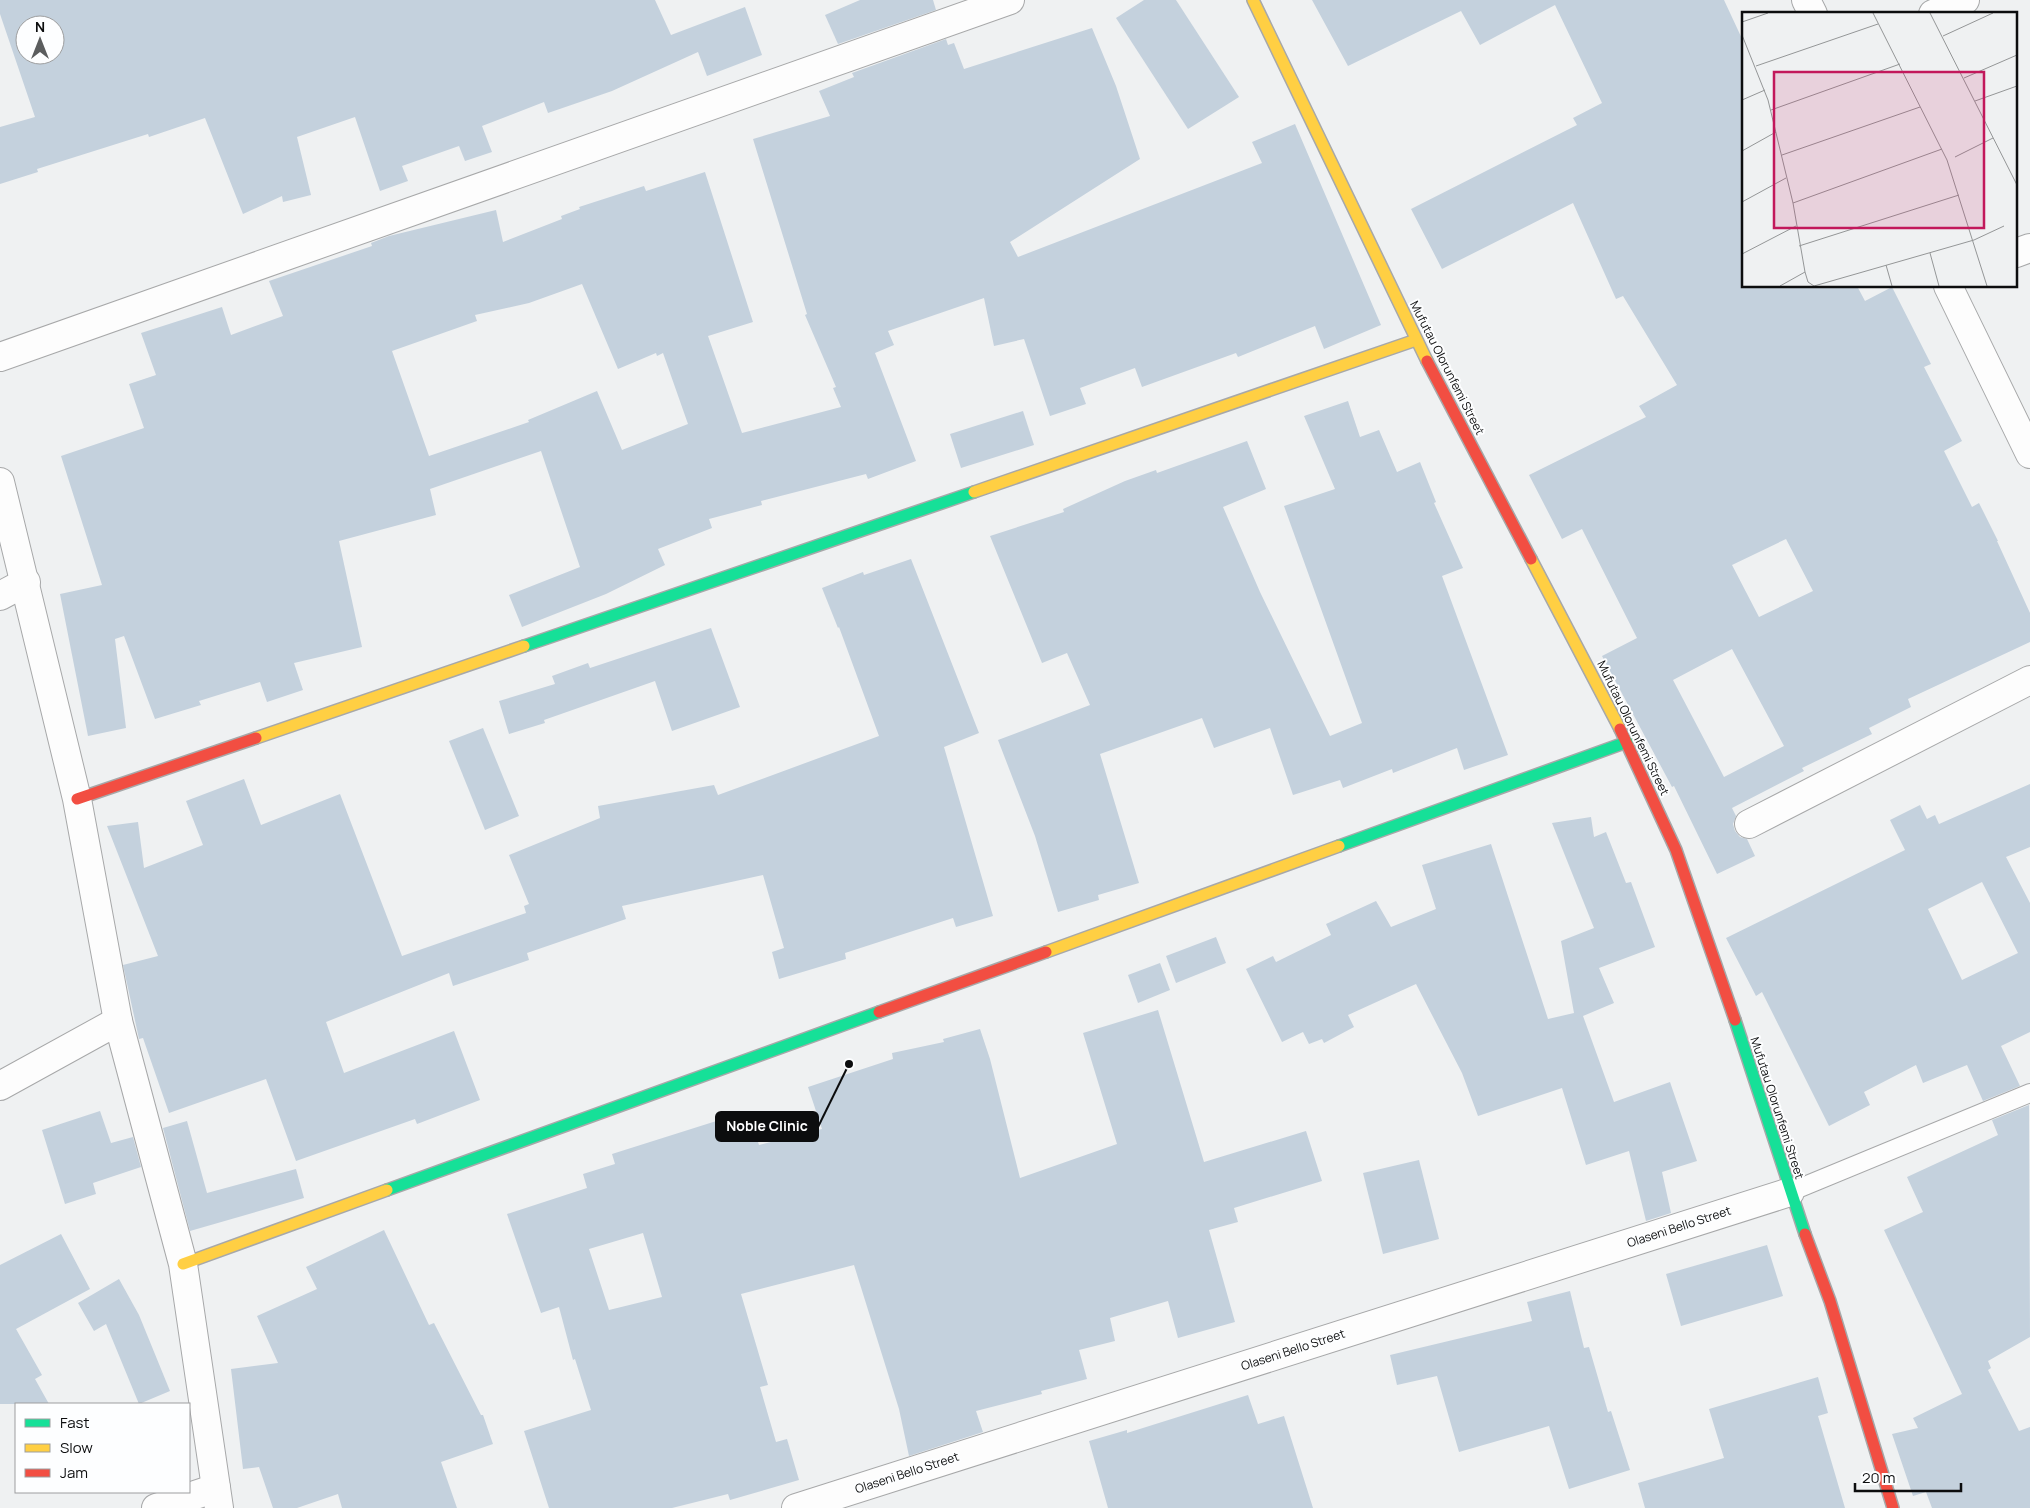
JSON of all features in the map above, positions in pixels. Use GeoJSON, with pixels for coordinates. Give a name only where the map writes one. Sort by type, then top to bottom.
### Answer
{"type":"FeatureCollection","features":[{"type":"Feature","properties":{"kind":"street"},"geometry":{"type":"LineString","coordinates":[[0,357],[1010,0]]}},
{"type":"Feature","properties":{"kind":"street","name":"Mufutau Olorunfemi Street"},"geometry":{"type":"LineString","coordinates":[[1253,0],[1416,340],[1627,742],[1676,850],[1712,950],[1790,1192],[1830,1301],[1894,1508]]}},
{"type":"Feature","properties":{"kind":"street"},"geometry":{"type":"LineString","coordinates":[[1806,0],[1812,12]]}},
{"type":"Feature","properties":{"kind":"street"},"geometry":{"type":"LineString","coordinates":[[1938,12],[1965,0]]}},
{"type":"Feature","properties":{"kind":"street"},"geometry":{"type":"LineString","coordinates":[[2018,253],[2030,248]]}},
{"type":"Feature","properties":{"kind":"street"},"geometry":{"type":"LineString","coordinates":[[1949,288],[2030,454]]}},
{"type":"Feature","properties":{"kind":"street"},"geometry":{"type":"LineString","coordinates":[[78,799],[1416,340]]}},
{"type":"Feature","properties":{"kind":"street"},"geometry":{"type":"LineString","coordinates":[[0,482],[78,799],[118,1021],[183,1264],[218,1498],[156,1508]]}},
{"type":"Feature","properties":{"kind":"street"},"geometry":{"type":"LineString","coordinates":[[0,596],[26,582]]}},
{"type":"Feature","properties":{"kind":"street"},"geometry":{"type":"LineString","coordinates":[[1749,824],[2030,680]]}},
{"type":"Feature","properties":{"kind":"street"},"geometry":{"type":"LineString","coordinates":[[183,1264],[1627,742]]}},
{"type":"Feature","properties":{"kind":"street"},"geometry":{"type":"LineString","coordinates":[[0,1086],[118,1021]]}},
{"type":"Feature","properties":{"kind":"street","name":"Olaseni Bello Street"},"geometry":{"type":"LineString","coordinates":[[796,1508],[1790,1192]]}},
{"type":"Feature","properties":{"kind":"lane"},"geometry":{"type":"LineString","coordinates":[[1790,1192],[2030,1093]]}},
{"type":"Feature","properties":{"kind":"building"},"geometry":{"type":"Polygon","coordinates":[[[0,0],[655,0],[671,35],[745,7],[762,55],[707,76],[698,52],[612,91],[548,113],[544,102],[482,126],[492,152],[465,161],[459,146],[402,166],[408,181],[380,191],[355,117],[297,137],[311,195],[283,202],[282,196],[243,214],[205,118],[149,137],[148,134],[37,169],[38,172],[0,184],[0,127],[35,117],[17,65],[65,65],[65,15],[15,15],[15,58],[0,14],[0,0]]]}},
{"type":"Feature","properties":{"kind":"building"},"geometry":{"type":"Polygon","coordinates":[[[860,0],[933,0],[936,10],[838,44],[825,15],[860,0]]]}},
{"type":"Feature","properties":{"kind":"building"},"geometry":{"type":"Polygon","coordinates":[[[1144,0],[1176,0],[1239,97],[1188,129],[1116,18],[1144,0]]]}},
{"type":"Feature","properties":{"kind":"building"},"geometry":{"type":"Polygon","coordinates":[[[1312,0],[1724,0],[1742,39],[1742,288],[1858,288],[1865,301],[1893,288],[1931,364],[1924,367],[1962,441],[1944,451],[1972,507],[1979,503],[2030,613],[2030,642],[1908,699],[1911,707],[1869,728],[1872,734],[1802,768],[1804,771],[1732,808],[1736,816],[1733,824],[1735,831],[1740,837],[1747,839],[1755,856],[1717,874],[1674,786],[1672,787],[1602,656],[1637,638],[1582,529],[1562,539],[1529,475],[1646,417],[1639,406],[1677,385],[1623,296],[1616,299],[1573,203],[1442,269],[1411,209],[1577,125],[1573,118],[1602,103],[1555,5],[1480,45],[1461,11],[1348,66],[1312,0]],[[1786,539],[1732,565],[1759,617],[1813,591],[1786,539]],[[1732,649],[1673,680],[1724,777],[1784,746],[1732,649]]]}},
{"type":"Feature","properties":{"kind":"building"},"geometry":{"type":"Polygon","coordinates":[[[1092,28],[1116,86],[1140,159],[1010,242],[1018,257],[1262,163],[1252,142],[1295,124],[1381,325],[1324,349],[1315,326],[1238,357],[1236,353],[1142,387],[1135,368],[1080,388],[1086,404],[1050,416],[1024,339],[994,346],[984,298],[888,331],[894,345],[875,353],[916,461],[868,479],[866,474],[761,501],[762,505],[709,519],[712,528],[658,549],[665,565],[606,594],[522,627],[509,595],[580,567],[541,451],[430,489],[436,515],[339,541],[362,647],[294,663],[303,690],[267,702],[260,682],[199,701],[201,705],[155,719],[124,636],[115,639],[126,728],[88,736],[60,594],[102,585],[61,456],[144,428],[129,384],[156,375],[141,333],[222,307],[231,335],[283,316],[269,281],[372,246],[371,243],[389,236],[496,210],[503,242],[562,219],[561,216],[580,209],[579,207],[644,186],[646,191],[705,172],[753,322],[708,336],[742,433],[841,407],[833,388],[836,387],[805,315],[807,314],[753,139],[830,116],[819,91],[854,77],[852,73],[946,39],[948,45],[954,43],[964,69],[1092,28]],[[582,284],[529,303],[475,315],[477,321],[392,351],[429,456],[529,422],[528,420],[597,391],[622,450],[688,424],[663,353],[657,356],[656,353],[618,369],[582,284]]]}},
{"type":"Feature","properties":{"kind":"building"},"geometry":{"type":"Polygon","coordinates":[[[1348,401],[1360,437],[1379,430],[1397,472],[1420,462],[1436,502],[1434,503],[1463,568],[1442,576],[1508,755],[1464,770],[1457,748],[1393,773],[1392,769],[1343,788],[1340,780],[1293,795],[1270,728],[1214,748],[1202,718],[1100,754],[1139,883],[1098,895],[1099,900],[1058,912],[1035,836],[998,740],[1090,705],[1067,653],[1042,663],[990,536],[1064,512],[1063,509],[1125,481],[1156,470],[1157,473],[1247,441],[1266,489],[1223,507],[1260,592],[1330,736],[1362,723],[1284,506],[1335,489],[1304,416],[1348,401]]]}},
{"type":"Feature","properties":{"kind":"building"},"geometry":{"type":"Polygon","coordinates":[[[1023,411],[1034,445],[961,468],[950,434],[1023,411]]]}},
{"type":"Feature","properties":{"kind":"building"},"geometry":{"type":"Polygon","coordinates":[[[911,559],[979,733],[944,747],[993,916],[956,927],[953,918],[845,953],[846,959],[779,979],[772,952],[784,948],[763,875],[622,906],[626,919],[527,953],[529,960],[453,986],[449,973],[326,1022],[344,1073],[454,1031],[480,1100],[417,1124],[415,1119],[296,1161],[266,1079],[169,1113],[143,1038],[139,1039],[123,965],[158,956],[107,826],[138,822],[144,868],[203,845],[186,801],[244,779],[261,825],[340,794],[402,956],[526,913],[524,906],[529,904],[509,855],[600,818],[598,806],[714,785],[718,795],[879,736],[839,627],[822,588],[863,572],[864,575],[911,559]]]}},
{"type":"Feature","properties":{"kind":"building"},"geometry":{"type":"Polygon","coordinates":[[[711,628],[740,707],[672,731],[655,681],[544,720],[545,723],[509,734],[499,701],[555,684],[552,676],[588,663],[590,668],[711,628]]]}},
{"type":"Feature","properties":{"kind":"building"},"geometry":{"type":"Polygon","coordinates":[[[483,728],[519,816],[485,830],[449,741],[483,728]]]}},
{"type":"Feature","properties":{"kind":"building"},"geometry":{"type":"Polygon","coordinates":[[[2030,784],[2030,847],[2006,857],[2030,903],[2030,1032],[2001,1046],[2020,1086],[1983,1101],[1967,1065],[1923,1083],[1916,1065],[1864,1092],[1870,1105],[1829,1126],[1762,992],[1756,996],[1726,938],[1905,850],[1890,820],[1920,805],[1927,819],[1935,815],[1939,824],[2030,784]],[[1982,882],[1928,909],[1962,980],[2018,953],[1982,882]]]}},
{"type":"Feature","properties":{"kind":"building"},"geometry":{"type":"Polygon","coordinates":[[[1591,817],[1594,837],[1606,832],[1626,883],[1631,882],[1655,947],[1599,968],[1614,1003],[1583,1016],[1614,1102],[1670,1082],[1697,1161],[1662,1172],[1671,1213],[1646,1221],[1629,1151],[1586,1165],[1562,1088],[1478,1116],[1462,1073],[1416,984],[1348,1015],[1354,1027],[1324,1043],[1322,1039],[1309,1044],[1303,1032],[1282,1042],[1246,969],[1273,956],[1276,962],[1331,935],[1326,924],[1376,901],[1391,927],[1436,909],[1422,865],[1491,844],[1548,1019],[1574,1013],[1561,941],[1594,928],[1552,823],[1591,817]]]}},
{"type":"Feature","properties":{"kind":"building"},"geometry":{"type":"Polygon","coordinates":[[[1216,937],[1226,963],[1176,983],[1166,956],[1216,937]]]}},
{"type":"Feature","properties":{"kind":"building"},"geometry":{"type":"Polygon","coordinates":[[[1160,963],[1170,990],[1138,1003],[1128,975],[1160,963]]]}},
{"type":"Feature","properties":{"kind":"building"},"geometry":{"type":"Polygon","coordinates":[[[1158,1010],[1204,1162],[1306,1131],[1322,1181],[1234,1208],[1238,1222],[1209,1230],[1235,1322],[1178,1338],[1168,1301],[1110,1318],[1115,1341],[1079,1350],[1087,1379],[1041,1391],[1042,1394],[976,1411],[983,1432],[909,1456],[899,1409],[854,1265],[741,1294],[768,1385],[760,1387],[776,1442],[787,1439],[799,1480],[730,1500],[728,1494],[672,1508],[549,1508],[524,1431],[591,1410],[575,1359],[573,1360],[559,1307],[541,1313],[507,1214],[587,1188],[583,1174],[615,1164],[612,1154],[748,1111],[759,1145],[822,1129],[808,1087],[893,1059],[892,1053],[944,1042],[943,1039],[980,1029],[990,1059],[1020,1178],[1117,1144],[1083,1033],[1158,1010]],[[643,1233],[589,1249],[609,1310],[662,1297],[643,1233]]]}},
{"type":"Feature","properties":{"kind":"building"},"geometry":{"type":"Polygon","coordinates":[[[2029,1105],[2030,1337],[1988,1361],[1991,1368],[1988,1370],[2019,1431],[2030,1427],[2030,1508],[1932,1508],[1926,1492],[1913,1496],[1892,1434],[1918,1428],[1913,1418],[1962,1394],[1884,1230],[1923,1212],[1907,1177],[1998,1135],[1992,1120],[2029,1105]]]}},
{"type":"Feature","properties":{"kind":"building"},"geometry":{"type":"Polygon","coordinates":[[[100,1111],[111,1143],[133,1137],[141,1167],[93,1183],[96,1194],[65,1204],[42,1130],[100,1111]]]}},
{"type":"Feature","properties":{"kind":"building"},"geometry":{"type":"Polygon","coordinates":[[[187,1121],[207,1193],[296,1169],[304,1198],[190,1231],[163,1128],[187,1121]]]}},
{"type":"Feature","properties":{"kind":"building"},"geometry":{"type":"Polygon","coordinates":[[[1419,1160],[1439,1239],[1383,1254],[1363,1173],[1419,1160]]]}},
{"type":"Feature","properties":{"kind":"building"},"geometry":{"type":"Polygon","coordinates":[[[384,1230],[429,1325],[434,1323],[481,1415],[483,1415],[493,1444],[441,1462],[457,1508],[342,1508],[338,1494],[297,1508],[273,1508],[259,1467],[243,1469],[231,1369],[278,1363],[257,1316],[317,1289],[306,1267],[384,1230]]]}},
{"type":"Feature","properties":{"kind":"building"},"geometry":{"type":"Polygon","coordinates":[[[61,1234],[90,1289],[16,1329],[42,1375],[35,1379],[48,1403],[0,1404],[0,1265],[61,1234]]]}},
{"type":"Feature","properties":{"kind":"building"},"geometry":{"type":"Polygon","coordinates":[[[1767,1245],[1783,1296],[1681,1326],[1666,1274],[1767,1245]]]}},
{"type":"Feature","properties":{"kind":"building"},"geometry":{"type":"Polygon","coordinates":[[[119,1279],[139,1315],[170,1391],[139,1403],[106,1324],[94,1331],[78,1303],[119,1279]]]}},
{"type":"Feature","properties":{"kind":"building"},"geometry":{"type":"Polygon","coordinates":[[[1570,1291],[1584,1348],[1589,1347],[1608,1412],[1611,1411],[1630,1470],[1569,1489],[1549,1426],[1459,1452],[1437,1376],[1397,1385],[1390,1355],[1532,1321],[1527,1302],[1570,1291]]]}},
{"type":"Feature","properties":{"kind":"building"},"geometry":{"type":"Polygon","coordinates":[[[1818,1377],[1828,1413],[1818,1416],[1845,1508],[1645,1508],[1638,1483],[1724,1458],[1709,1409],[1818,1377]]]}},
{"type":"Feature","properties":{"kind":"building"},"geometry":{"type":"Polygon","coordinates":[[[1248,1395],[1258,1424],[1284,1416],[1313,1508],[1108,1508],[1089,1441],[1127,1430],[1127,1433],[1248,1395]]]}},
{"type":"Feature","properties":{"kind":"traffic: fast"},"geometry":{"type":"LineString","coordinates":[[524,646],[974,492]]}},
{"type":"Feature","properties":{"kind":"traffic: fast"},"geometry":{"type":"LineString","coordinates":[[1339,846],[1627,742]]}},
{"type":"Feature","properties":{"kind":"traffic: fast"},"geometry":{"type":"LineString","coordinates":[[387,1190],[879,1012]]}},
{"type":"Feature","properties":{"kind":"traffic: fast"},"geometry":{"type":"LineString","coordinates":[[1735,1020],[1805,1234]]}},
{"type":"Feature","properties":{"kind":"traffic: slow"},"geometry":{"type":"LineString","coordinates":[[1253,0],[1427,361]]}},
{"type":"Feature","properties":{"kind":"traffic: slow"},"geometry":{"type":"LineString","coordinates":[[974,492],[1416,340]]}},
{"type":"Feature","properties":{"kind":"traffic: slow"},"geometry":{"type":"LineString","coordinates":[[1531,559],[1620,729]]}},
{"type":"Feature","properties":{"kind":"traffic: slow"},"geometry":{"type":"LineString","coordinates":[[256,738],[524,646]]}},
{"type":"Feature","properties":{"kind":"traffic: slow"},"geometry":{"type":"LineString","coordinates":[[1046,952],[1339,846]]}},
{"type":"Feature","properties":{"kind":"traffic: slow"},"geometry":{"type":"LineString","coordinates":[[183,1264],[387,1190]]}},
{"type":"Feature","properties":{"kind":"traffic: jam"},"geometry":{"type":"LineString","coordinates":[[1427,361],[1531,559]]}},
{"type":"Feature","properties":{"kind":"traffic: jam"},"geometry":{"type":"LineString","coordinates":[[1620,729],[1676,850],[1735,1020]]}},
{"type":"Feature","properties":{"kind":"traffic: jam"},"geometry":{"type":"LineString","coordinates":[[77,799],[256,738]]}},
{"type":"Feature","properties":{"kind":"traffic: jam"},"geometry":{"type":"LineString","coordinates":[[879,1012],[1046,952]]}},
{"type":"Feature","properties":{"kind":"traffic: jam"},"geometry":{"type":"LineString","coordinates":[[1805,1234],[1830,1301],[1893,1508]]}},
{"type":"Feature","properties":{"kind":"place","name":"Noble Clinic"},"geometry":{"type":"Point","coordinates":[849,1064]}}]}
